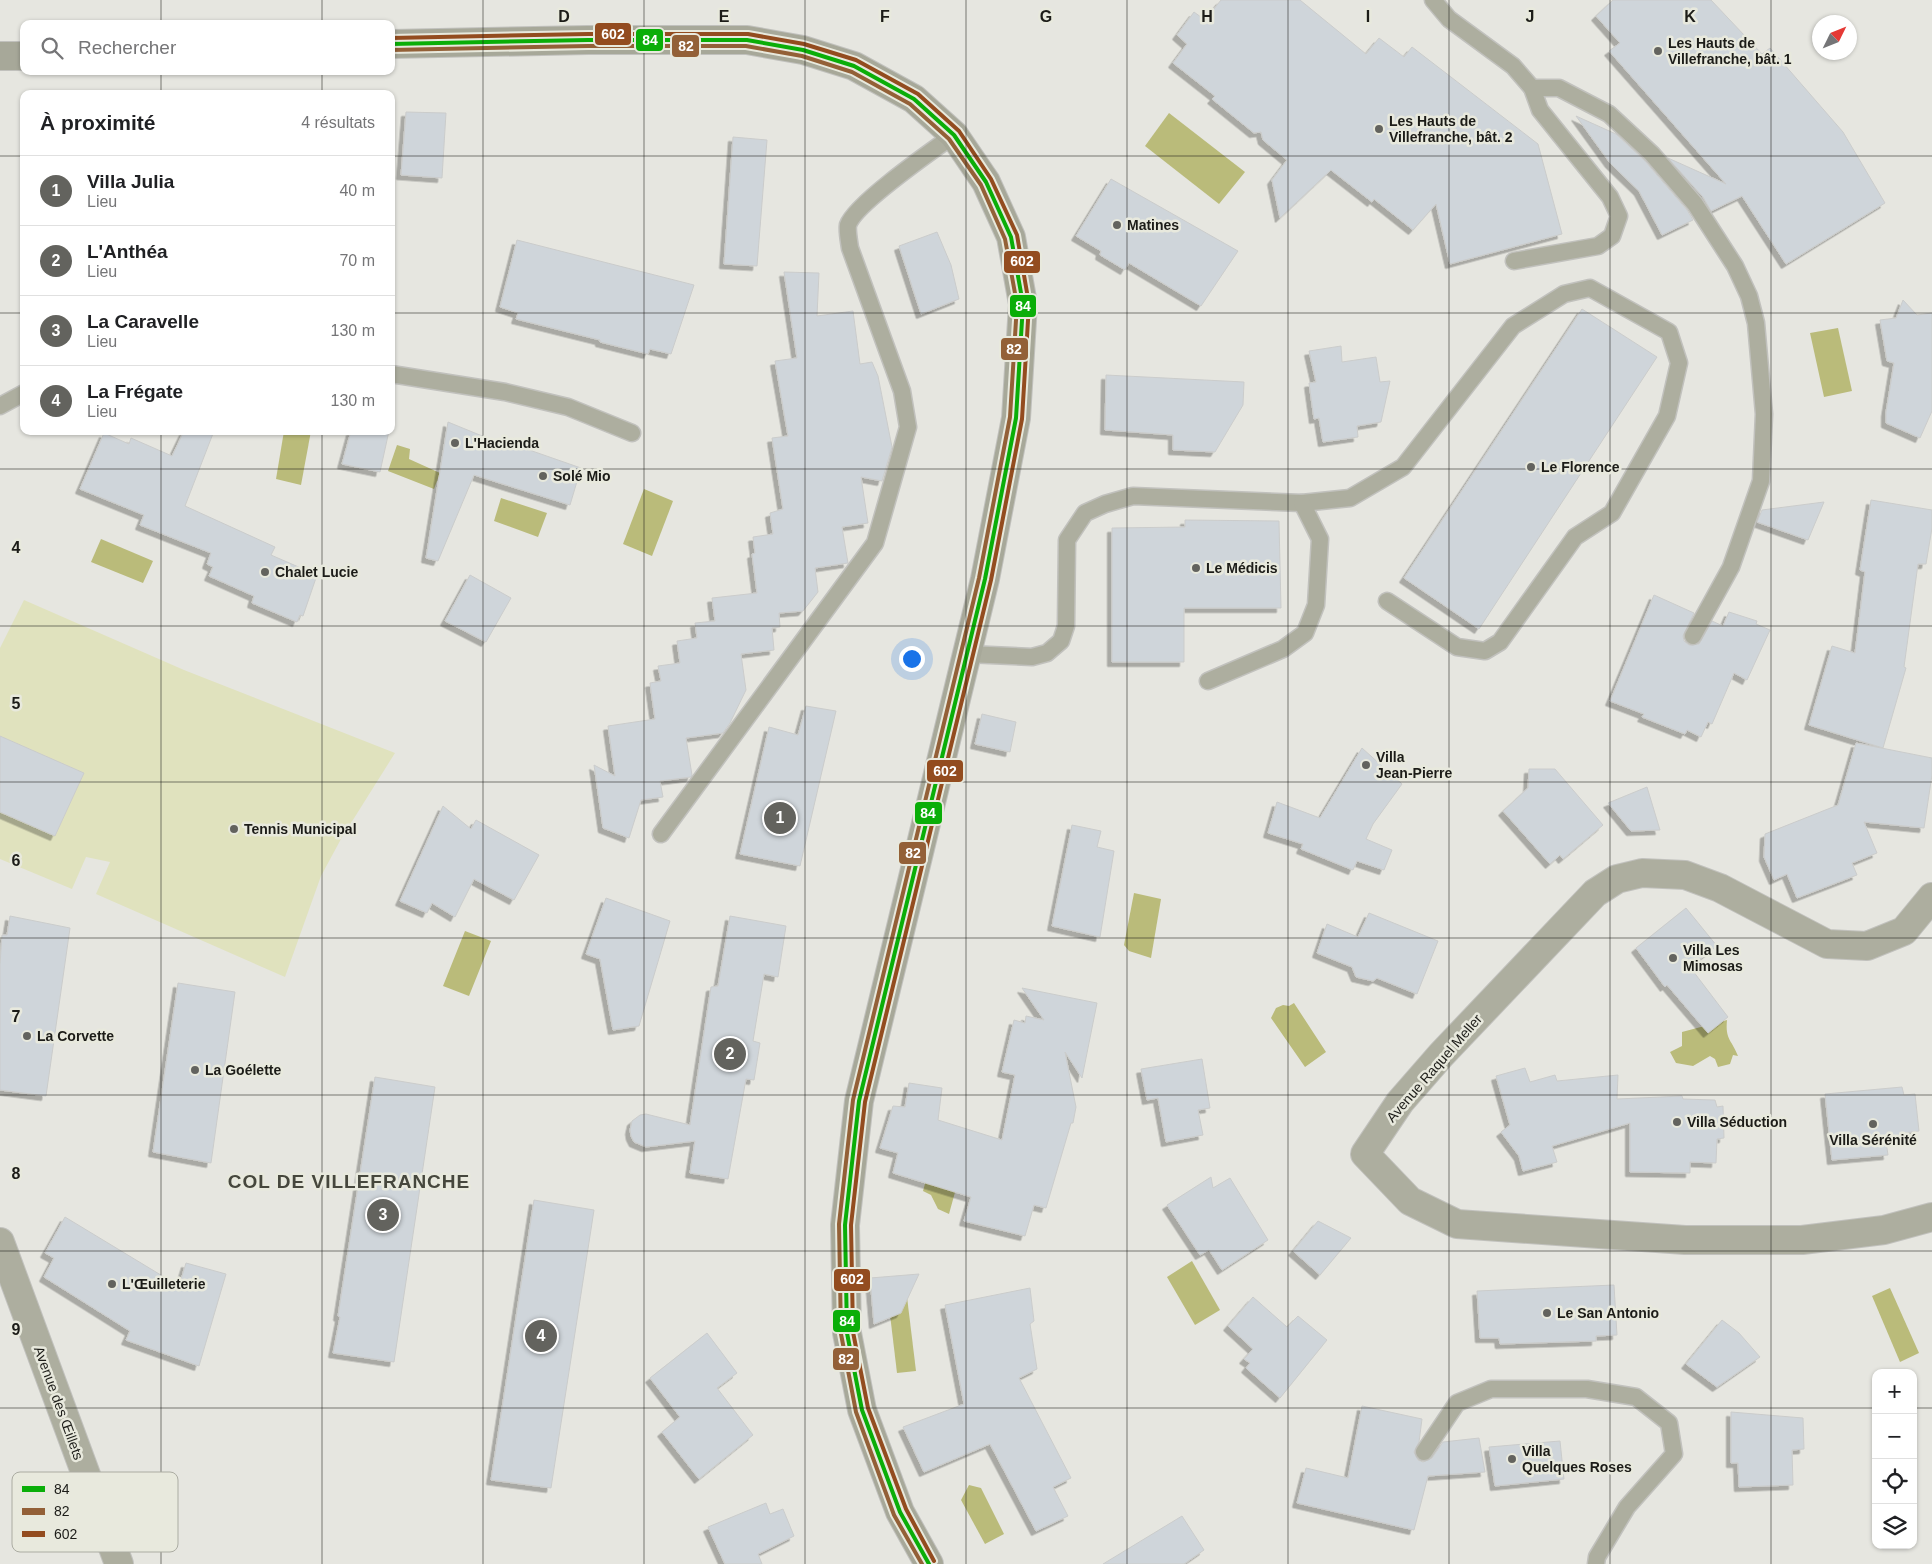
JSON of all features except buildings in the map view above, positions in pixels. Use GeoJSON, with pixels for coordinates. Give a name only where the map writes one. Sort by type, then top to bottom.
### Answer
{"type":"FeatureCollection","features":[{"type":"Feature","properties":{"kind":"main road"},"geometry":{"type":"LineString","coordinates":[[395,44],[588,40],[747,40],[803,50],[854,66],[914,99],[954,134],[986,182],[1011,238],[1024,304],[1016,418],[985,579],[859,1100],[845,1226],[847,1333],[862,1410],[900,1512],[929,1564]]}},
{"type":"Feature","properties":{"kind":"main road"},"geometry":{"type":"LineString","coordinates":[[0,56],[20,56]]}},
{"type":"Feature","properties":{"kind":"street","name":"Avenue Raquel Meller"},"geometry":{"type":"LineString","coordinates":[[1932,897],[1904,931],[1868,946],[1827,944],[1720,888],[1686,875],[1642,873],[1617,878],[1595,893],[1441,1055],[1400,1102],[1365,1154],[1410,1201],[1456,1224],[1685,1240],[1802,1240],[1884,1230],[1932,1217]]}},
{"type":"Feature","properties":{"kind":"street","name":"Avenue des Œillets"},"geometry":{"type":"LineString","coordinates":[[0,1242],[85,1472]]}},
{"type":"Feature","properties":{"kind":"street","name":"Avenue des Œillets"},"geometry":{"type":"LineString","coordinates":[[115,1552],[119,1564]]}},
{"type":"Feature","properties":{"kind":"lane"},"geometry":{"type":"LineString","coordinates":[[1433,0],[1449,19],[1513,66],[1532,88],[1540,110],[1610,197],[1619,216],[1612,236],[1598,246],[1514,261]]}},
{"type":"Feature","properties":{"kind":"lane"},"geometry":{"type":"LineString","coordinates":[[1532,88],[1559,88],[1609,114],[1652,154],[1695,204],[1735,266],[1748,296],[1756,323],[1764,414],[1761,481],[1731,567],[1693,636]]}},
{"type":"Feature","properties":{"kind":"lane"},"geometry":{"type":"LineString","coordinates":[[661,834],[875,543],[908,427],[902,391],[850,248],[848,225],[857,210],[954,134]]}},
{"type":"Feature","properties":{"kind":"lane"},"geometry":{"type":"LineString","coordinates":[[967,654],[1032,657],[1047,654],[1061,641],[1066,626],[1067,540],[1085,513],[1105,504],[1133,496],[1302,502],[1350,498],[1403,467],[1513,326],[1564,294],[1590,288],[1669,332],[1679,363],[1667,416],[1612,513],[1575,537],[1500,642],[1485,651],[1458,647],[1387,601]]}},
{"type":"Feature","properties":{"kind":"lane"},"geometry":{"type":"LineString","coordinates":[[395,375],[505,392],[568,407],[632,433]]}},
{"type":"Feature","properties":{"kind":"lane"},"geometry":{"type":"LineString","coordinates":[[0,406],[20,395]]}},
{"type":"Feature","properties":{"kind":"lane"},"geometry":{"type":"LineString","coordinates":[[1208,681],[1283,649],[1305,633],[1316,605],[1320,539],[1302,502]]}},
{"type":"Feature","properties":{"kind":"lane"},"geometry":{"type":"LineString","coordinates":[[1424,1452],[1457,1403],[1492,1390],[1587,1389],[1636,1396],[1669,1423],[1674,1454],[1627,1506],[1597,1557],[1596,1564]]}},
{"type":"Feature","properties":{"kind":"shaded area"},"geometry":{"type":"Polygon","coordinates":[[[1169,113],[1245,172],[1219,204],[1145,146],[1169,113]]]}},
{"type":"Feature","properties":{"kind":"shaded area"},"geometry":{"type":"Polygon","coordinates":[[[1838,328],[1852,391],[1824,397],[1810,333],[1838,328]]]}},
{"type":"Feature","properties":{"kind":"shaded area"},"geometry":{"type":"Polygon","coordinates":[[[283,435],[310,435],[301,485],[276,479],[283,435]]]}},
{"type":"Feature","properties":{"kind":"shaded area"},"geometry":{"type":"Polygon","coordinates":[[[397,445],[410,449],[409,459],[440,473],[434,489],[388,471],[397,445]]]}},
{"type":"Feature","properties":{"kind":"shaded area"},"geometry":{"type":"Polygon","coordinates":[[[644,489],[673,501],[652,556],[623,544],[644,489]]]}},
{"type":"Feature","properties":{"kind":"shaded area"},"geometry":{"type":"Polygon","coordinates":[[[501,498],[547,513],[538,537],[494,521],[501,498]]]}},
{"type":"Feature","properties":{"kind":"shaded area"},"geometry":{"type":"Polygon","coordinates":[[[101,539],[153,561],[143,583],[91,562],[101,539]]]}},
{"type":"Feature","properties":{"kind":"shaded area"},"geometry":{"type":"Polygon","coordinates":[[[24,600],[184,670],[395,753],[341,839],[321,876],[285,977],[96,894],[110,862],[86,857],[72,889],[0,859],[0,648],[24,600]]]}},
{"type":"Feature","properties":{"kind":"shaded area"},"geometry":{"type":"Polygon","coordinates":[[[1134,893],[1161,899],[1151,958],[1129,951],[1124,945],[1134,893]]]}},
{"type":"Feature","properties":{"kind":"shaded area"},"geometry":{"type":"Polygon","coordinates":[[[465,931],[491,941],[469,996],[443,986],[465,931]]]}},
{"type":"Feature","properties":{"kind":"shaded area"},"geometry":{"type":"Polygon","coordinates":[[[1294,1003],[1326,1052],[1305,1067],[1271,1018],[1276,1008],[1283,1005],[1289,1006],[1294,1003]]]}},
{"type":"Feature","properties":{"kind":"shaded area"},"geometry":{"type":"Polygon","coordinates":[[[1727,1020],[1728,1036],[1738,1056],[1733,1055],[1730,1064],[1718,1067],[1715,1059],[1710,1056],[1693,1066],[1676,1063],[1670,1052],[1682,1046],[1682,1032],[1727,1020]]]}},
{"type":"Feature","properties":{"kind":"shaded area"},"geometry":{"type":"Polygon","coordinates":[[[935,1147],[965,1156],[949,1214],[938,1209],[931,1195],[923,1191],[935,1147]]]}},
{"type":"Feature","properties":{"kind":"shaded area"},"geometry":{"type":"Polygon","coordinates":[[[1192,1261],[1220,1310],[1195,1325],[1167,1277],[1192,1261]]]}},
{"type":"Feature","properties":{"kind":"shaded area"},"geometry":{"type":"Polygon","coordinates":[[[1890,1288],[1919,1353],[1900,1362],[1872,1296],[1890,1288]]]}},
{"type":"Feature","properties":{"kind":"shaded area"},"geometry":{"type":"Polygon","coordinates":[[[907,1297],[916,1371],[897,1373],[888,1298],[907,1297]]]}},
{"type":"Feature","properties":{"kind":"shaded area"},"geometry":{"type":"Polygon","coordinates":[[[969,1485],[981,1488],[1004,1534],[985,1544],[961,1500],[969,1485]]]}},
{"type":"Feature","properties":{"kind":"transit line","name":"602"},"geometry":{"type":"LineString","coordinates":[[395,38],[588,34],[748,34],[804,44],[856,60],[918,94],[959,131],[991,179],[1017,235],[1029,304],[1022,419],[991,580],[865,1102],[851,1225],[853,1332],[868,1408],[906,1509],[934,1561]]}},
{"type":"Feature","properties":{"kind":"transit line","name":"84"},"geometry":{"type":"LineString","coordinates":[[395,44],[588,40],[747,40],[803,50],[854,66],[914,99],[954,135],[986,182],[1011,237],[1023,304],[1016,418],[985,579],[859,1101],[845,1225],[847,1333],[862,1410],[900,1512],[929,1564]]}},
{"type":"Feature","properties":{"kind":"transit line","name":"82"},"geometry":{"type":"LineString","coordinates":[[395,50],[588,46],[746,46],[802,56],[852,72],[910,104],[949,139],[981,185],[1005,239],[1017,304],[1010,417],[979,578],[853,1100],[839,1224],[841,1334],[856,1412],[894,1515],[922,1564]]}},
{"type":"Feature","properties":{"kind":"place","name":"Les Hauts de Villefranche, bât. 1"},"geometry":{"type":"Point","coordinates":[1658,51]}},
{"type":"Feature","properties":{"kind":"place","name":"Les Hauts de Villefranche, bât. 2"},"geometry":{"type":"Point","coordinates":[1379,129]}},
{"type":"Feature","properties":{"kind":"place","name":"Matines"},"geometry":{"type":"Point","coordinates":[1117,225]}},
{"type":"Feature","properties":{"kind":"place","name":"L'Hacienda"},"geometry":{"type":"Point","coordinates":[455,443]}},
{"type":"Feature","properties":{"kind":"place","name":"Le Florence"},"geometry":{"type":"Point","coordinates":[1531,467]}},
{"type":"Feature","properties":{"kind":"place","name":"Solé Mio"},"geometry":{"type":"Point","coordinates":[543,476]}},
{"type":"Feature","properties":{"kind":"place","name":"Le Médicis"},"geometry":{"type":"Point","coordinates":[1196,568]}},
{"type":"Feature","properties":{"kind":"place","name":"Chalet Lucie"},"geometry":{"type":"Point","coordinates":[265,572]}},
{"type":"Feature","properties":{"kind":"place","name":"Villa Jean-Pierre"},"geometry":{"type":"Point","coordinates":[1366,765]}},
{"type":"Feature","properties":{"kind":"place","name":"Villa Julia"},"geometry":{"type":"Point","coordinates":[780,818]}},
{"type":"Feature","properties":{"kind":"place","name":"Tennis Municipal"},"geometry":{"type":"Point","coordinates":[234,829]}},
{"type":"Feature","properties":{"kind":"place","name":"Villa Les Mimosas"},"geometry":{"type":"Point","coordinates":[1673,958]}},
{"type":"Feature","properties":{"kind":"place","name":"La Corvette"},"geometry":{"type":"Point","coordinates":[27,1036]}},
{"type":"Feature","properties":{"kind":"place","name":"L'Anthéa"},"geometry":{"type":"Point","coordinates":[730,1054]}},
{"type":"Feature","properties":{"kind":"place","name":"La Goélette"},"geometry":{"type":"Point","coordinates":[195,1070]}},
{"type":"Feature","properties":{"kind":"place","name":"Villa Séduction"},"geometry":{"type":"Point","coordinates":[1677,1122]}},
{"type":"Feature","properties":{"kind":"place","name":"Villa Sérénité"},"geometry":{"type":"Point","coordinates":[1873,1124]}},
{"type":"Feature","properties":{"kind":"place","name":"La Caravelle"},"geometry":{"type":"Point","coordinates":[383,1215]}},
{"type":"Feature","properties":{"kind":"place","name":"L'Œuilleterie"},"geometry":{"type":"Point","coordinates":[112,1284]}},
{"type":"Feature","properties":{"kind":"place","name":"Le San Antonio"},"geometry":{"type":"Point","coordinates":[1547,1313]}},
{"type":"Feature","properties":{"kind":"place","name":"La Frégate"},"geometry":{"type":"Point","coordinates":[541,1336]}},
{"type":"Feature","properties":{"kind":"place","name":"Villa Quelques Roses"},"geometry":{"type":"Point","coordinates":[1512,1459]}},
{"type":"Feature","properties":{"kind":"district","name":"COL DE VILLEFRANCHE"},"geometry":{"type":"Point","coordinates":[349,1181]}}]}
